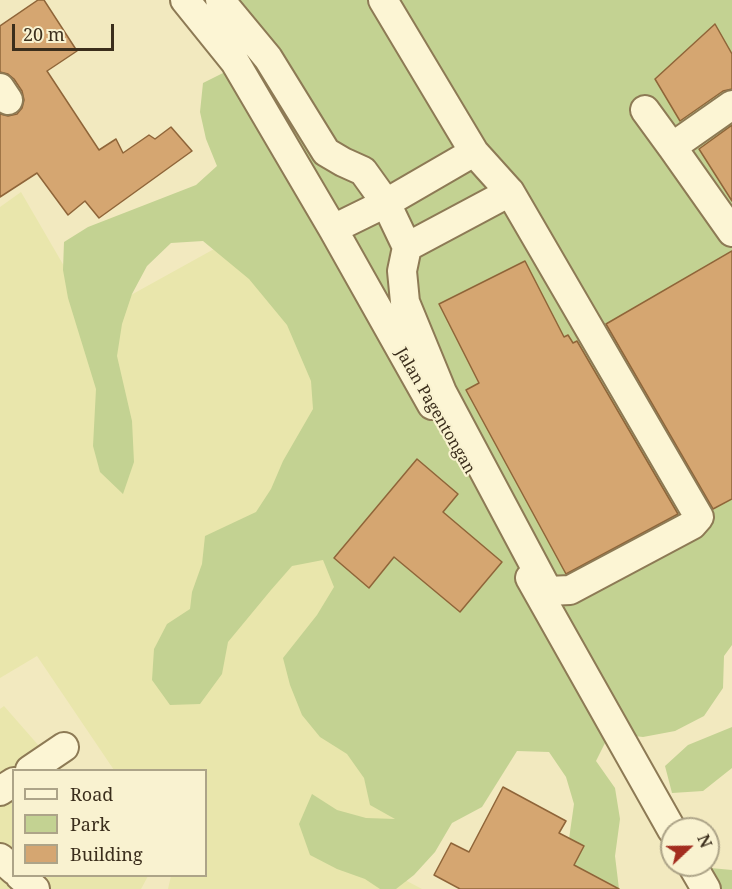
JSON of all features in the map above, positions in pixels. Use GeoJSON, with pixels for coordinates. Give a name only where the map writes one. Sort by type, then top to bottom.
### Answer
{"type":"FeatureCollection","features":[{"type":"Feature","properties":{"kind":"street","name":"Jalan Pagentongan"},"geometry":{"type":"LineString","coordinates":[[185,0],[235,62],[333,229],[665,817]]}},
{"type":"Feature","properties":{"kind":"street"},"geometry":{"type":"LineString","coordinates":[[220,0],[268,58],[326,152],[363,171],[386,203],[407,247],[402,271],[405,302],[442,392],[548,591],[570,590],[693,525],[699,517],[510,192],[474,152],[383,0]]}},
{"type":"Feature","properties":{"kind":"street"},"geometry":{"type":"LineString","coordinates":[[672,147],[732,105]]}},
{"type":"Feature","properties":{"kind":"street"},"geometry":{"type":"LineString","coordinates":[[645,110],[732,232]]}},
{"type":"Feature","properties":{"kind":"street"},"geometry":{"type":"LineString","coordinates":[[333,229],[386,203],[474,152]]}},
{"type":"Feature","properties":{"kind":"street"},"geometry":{"type":"LineString","coordinates":[[407,247],[510,192]]}},
{"type":"Feature","properties":{"kind":"street"},"geometry":{"type":"LineString","coordinates":[[33,769],[64,747]]}},
{"type":"Feature","properties":{"kind":"street"},"geometry":{"type":"LineString","coordinates":[[0,858],[12,868]]}},
{"type":"Feature","properties":{"kind":"street"},"geometry":{"type":"LineString","coordinates":[[21,877],[35,889]]}},
{"type":"Feature","properties":{"kind":"shaded area"},"geometry":{"type":"Polygon","coordinates":[[[21,192],[93,316],[272,217],[528,653],[405,880],[422,889],[168,889],[171,877],[207,877],[207,769],[113,769],[37,656],[0,678],[0,207],[21,192]]]}},
{"type":"Feature","properties":{"kind":"shaded area"},"geometry":{"type":"Polygon","coordinates":[[[4,706],[59,769],[12,769],[12,877],[147,877],[141,889],[0,889],[0,709],[4,706]]]}},
{"type":"Feature","properties":{"kind":"green space"},"geometry":{"type":"Polygon","coordinates":[[[230,0],[732,0],[732,645],[724,656],[723,688],[704,716],[675,731],[643,737],[610,733],[596,761],[615,788],[620,819],[615,856],[619,889],[576,889],[566,860],[574,804],[566,777],[549,752],[517,751],[482,807],[452,823],[435,852],[414,875],[396,889],[380,889],[365,879],[337,869],[310,855],[299,824],[312,794],[337,810],[366,818],[395,819],[370,805],[364,778],[347,754],[320,737],[302,715],[290,685],[283,658],[317,615],[334,587],[323,560],[292,566],[271,590],[228,642],[222,674],[200,704],[170,705],[152,680],[154,649],[167,624],[190,609],[192,592],[202,564],[205,536],[256,512],[271,489],[283,461],[313,409],[311,381],[287,325],[249,279],[203,241],[171,243],[147,266],[132,294],[122,324],[117,356],[132,421],[134,462],[123,494],[100,472],[93,446],[96,389],[68,298],[63,270],[64,242],[88,227],[196,185],[217,166],[206,139],[200,112],[203,83],[229,70],[230,0]]]}},
{"type":"Feature","properties":{"kind":"green space"},"geometry":{"type":"Polygon","coordinates":[[[732,727],[732,768],[703,791],[672,793],[665,766],[688,745],[732,727]]]}},
{"type":"Feature","properties":{"kind":"green space"},"geometry":{"type":"Polygon","coordinates":[[[720,869],[732,870],[732,889],[690,889],[695,877],[720,877],[720,869]]]}},
{"type":"Feature","properties":{"kind":"building"},"geometry":{"type":"Polygon","coordinates":[[[38,0],[44,0],[77,51],[47,71],[99,150],[116,139],[123,153],[149,135],[155,139],[171,127],[192,151],[99,218],[85,201],[68,215],[37,173],[0,197],[0,114],[8,116],[17,114],[24,100],[22,91],[14,79],[0,72],[0,26],[38,0]]]}},
{"type":"Feature","properties":{"kind":"building"},"geometry":{"type":"Polygon","coordinates":[[[715,24],[732,54],[732,89],[723,91],[680,121],[655,79],[715,24]]]}},
{"type":"Feature","properties":{"kind":"building"},"geometry":{"type":"Polygon","coordinates":[[[732,125],[732,201],[699,149],[732,125]]]}},
{"type":"Feature","properties":{"kind":"building"},"geometry":{"type":"Polygon","coordinates":[[[732,251],[732,499],[713,509],[606,324],[732,251]]]}},
{"type":"Feature","properties":{"kind":"building"},"geometry":{"type":"Polygon","coordinates":[[[525,261],[564,337],[568,335],[573,343],[577,341],[678,514],[566,574],[466,390],[479,383],[439,304],[525,261]]]}},
{"type":"Feature","properties":{"kind":"building"},"geometry":{"type":"Polygon","coordinates":[[[417,459],[458,494],[443,512],[502,562],[460,612],[394,557],[369,588],[334,558],[417,459]]]}},
{"type":"Feature","properties":{"kind":"building"},"geometry":{"type":"Polygon","coordinates":[[[503,787],[566,821],[559,833],[584,846],[574,865],[619,889],[460,889],[434,875],[451,843],[469,852],[503,787]]]}}]}
